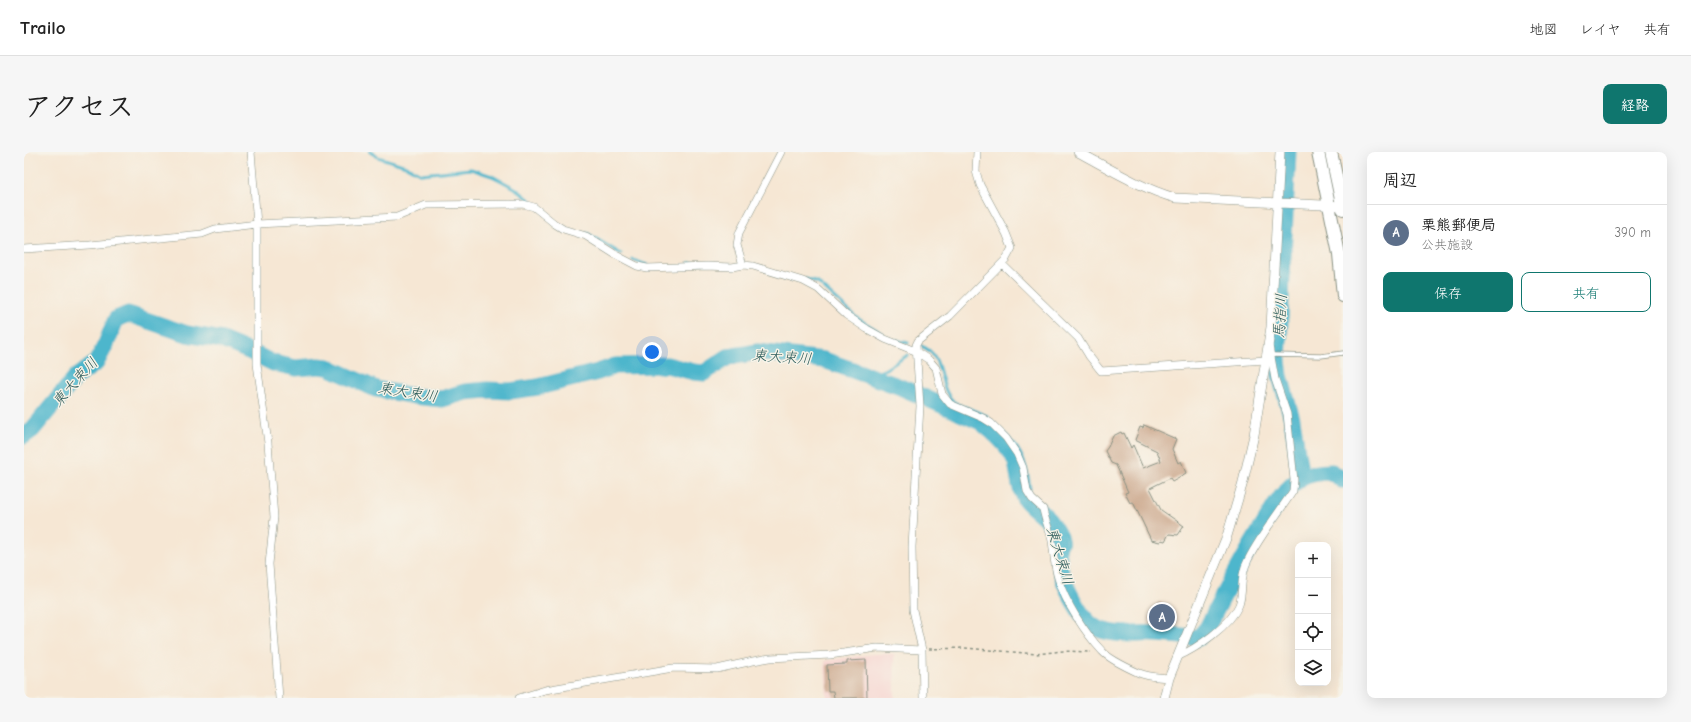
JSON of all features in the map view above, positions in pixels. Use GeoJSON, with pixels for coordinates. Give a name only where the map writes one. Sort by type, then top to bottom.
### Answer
{"type":"FeatureCollection","features":[{"type":"Feature","properties":{"kind":"highway"},"geometry":{"type":"LineString","coordinates":[[1318,152],[1338,254],[1343,296]]}},
{"type":"Feature","properties":{"kind":"highway"},"geometry":{"type":"LineString","coordinates":[[1331,152],[1343,207]]}},
{"type":"Feature","properties":{"kind":"street"},"geometry":{"type":"LineString","coordinates":[[251,152],[257,224],[257,364],[268,443],[274,517],[269,564],[279,698]]}},
{"type":"Feature","properties":{"kind":"street"},"geometry":{"type":"LineString","coordinates":[[742,263],[737,245],[739,234],[781,152]]}},
{"type":"Feature","properties":{"kind":"street"},"geometry":{"type":"LineString","coordinates":[[923,698],[922,650],[913,610],[912,548],[920,406],[915,351],[918,341],[950,316],[1006,260],[1012,248],[1006,233],[980,186],[976,171],[977,152]]}},
{"type":"Feature","properties":{"kind":"street"},"geometry":{"type":"LineString","coordinates":[[1078,152],[1142,186],[1175,198],[1283,202],[1343,207]]}},
{"type":"Feature","properties":{"kind":"street"},"geometry":{"type":"LineString","coordinates":[[1177,658],[1190,652],[1231,619],[1239,604],[1242,575],[1248,560],[1294,488],[1286,414],[1275,379],[1269,342],[1283,202],[1280,152]]}},
{"type":"Feature","properties":{"kind":"street"},"geometry":{"type":"LineString","coordinates":[[24,249],[90,245],[202,234],[216,229],[257,224],[397,217],[426,205],[523,204],[534,207],[563,229],[586,236],[637,266],[647,268],[706,266],[732,268],[742,263],[803,281],[818,288],[846,315],[867,329],[885,339],[915,351],[929,360],[936,368],[942,394],[950,404],[983,418],[991,423],[1006,438],[1017,454],[1023,468],[1028,491],[1032,499],[1043,509],[1052,541],[1058,579],[1071,607],[1103,652],[1140,673],[1169,678]]}},
{"type":"Feature","properties":{"kind":"street"},"geometry":{"type":"LineString","coordinates":[[1002,264],[1078,338],[1088,356],[1101,371],[1271,357]]}},
{"type":"Feature","properties":{"kind":"street"},"geometry":{"type":"LineString","coordinates":[[1164,698],[1169,678],[1224,543],[1242,489],[1271,357]]}},
{"type":"Feature","properties":{"kind":"street"},"geometry":{"type":"LineString","coordinates":[[519,698],[546,690],[673,668],[717,669],[765,659],[830,655],[877,648],[922,650]]}},
{"type":"Feature","properties":{"kind":"lane"},"geometry":{"type":"LineString","coordinates":[[1271,357],[1283,355],[1321,356],[1343,353]]}},
{"type":"Feature","properties":{"kind":"path"},"geometry":{"type":"LineString","coordinates":[[922,650],[964,648],[1036,654],[1062,651],[1103,652]]}},
{"type":"Feature","properties":{"kind":"shaded area"},"geometry":{"type":"Polygon","coordinates":[[[874,654],[894,654],[895,698],[827,698],[825,661],[874,654]]]}},
{"type":"Feature","properties":{"kind":"building"},"geometry":{"type":"Polygon","coordinates":[[[1144,425],[1176,439],[1172,449],[1178,463],[1181,461],[1186,473],[1172,481],[1170,478],[1150,488],[1161,510],[1184,526],[1178,535],[1169,534],[1165,541],[1161,540],[1160,542],[1151,540],[1133,502],[1130,503],[1125,493],[1128,492],[1116,465],[1111,463],[1105,451],[1113,436],[1121,432],[1122,434],[1124,433],[1131,448],[1133,445],[1143,468],[1161,461],[1157,451],[1135,440],[1140,427],[1143,428],[1144,425]]]}},
{"type":"Feature","properties":{"kind":"building"},"geometry":{"type":"Polygon","coordinates":[[[1159,602],[1173,610],[1165,625],[1162,623],[1160,624],[1150,618],[1159,602]]]}},
{"type":"Feature","properties":{"kind":"building"},"geometry":{"type":"Polygon","coordinates":[[[866,660],[867,698],[834,698],[833,691],[828,691],[827,665],[847,664],[847,661],[866,660]]]}},
{"type":"Feature","properties":{"kind":"waterway"},"geometry":{"type":"LineString","coordinates":[[370,152],[378,157],[406,166],[421,174],[471,169],[492,176],[515,188],[537,206]]}},
{"type":"Feature","properties":{"kind":"waterway","name":"馬指川"},"geometry":{"type":"LineString","coordinates":[[1288,152],[1278,361],[1280,376],[1292,419],[1301,478]]}},
{"type":"Feature","properties":{"kind":"waterway"},"geometry":{"type":"LineString","coordinates":[[587,233],[621,254]]}},
{"type":"Feature","properties":{"kind":"waterway"},"geometry":{"type":"LineString","coordinates":[[633,260],[647,265]]}},
{"type":"Feature","properties":{"kind":"waterway"},"geometry":{"type":"LineString","coordinates":[[689,263],[709,263]]}},
{"type":"Feature","properties":{"kind":"waterway"},"geometry":{"type":"LineString","coordinates":[[806,279],[818,283],[857,318],[882,333]]}},
{"type":"Feature","properties":{"kind":"waterway","name":"東大束川"},"geometry":{"type":"LineString","coordinates":[[24,436],[32,430],[76,377],[96,363],[106,344],[116,319],[128,314],[187,334],[222,340],[273,363],[296,368],[319,366],[328,367],[376,389],[414,396],[442,399],[465,392],[487,390],[510,391],[538,387],[598,372],[615,366],[667,365],[704,373],[728,357],[758,352],[824,360],[898,386],[981,422],[996,436],[1014,457],[1021,491],[1025,499],[1046,518],[1053,527],[1058,547],[1061,571],[1066,585],[1078,609],[1093,626],[1107,632],[1125,634],[1158,634],[1198,638],[1207,628],[1250,547],[1276,504],[1289,488],[1300,479],[1311,474],[1332,472],[1342,480]]}},
{"type":"Feature","properties":{"kind":"waterway"},"geometry":{"type":"LineString","coordinates":[[896,340],[908,343]]}},
{"type":"Feature","properties":{"kind":"waterway"},"geometry":{"type":"LineString","coordinates":[[921,346],[929,350],[934,356],[946,390],[956,403]]}},
{"type":"Feature","properties":{"kind":"waterway"},"geometry":{"type":"LineString","coordinates":[[868,376],[884,370],[908,355]]}},
{"type":"Feature","properties":{"kind":"waterway"},"geometry":{"type":"LineString","coordinates":[[965,407],[987,416]]}},
{"type":"Feature","properties":{"kind":"waterway"},"geometry":{"type":"LineString","coordinates":[[1014,444],[1018,449],[1025,466],[1030,489]]}},
{"type":"Feature","properties":{"kind":"waterway"},"geometry":{"type":"LineString","coordinates":[[1043,504],[1055,517],[1066,535],[1067,545],[1064,550],[1058,553]]}},
{"type":"Feature","properties":{"kind":"place","name":"栗熊郵便局"},"geometry":{"type":"Point","coordinates":[1162,617]}}]}
